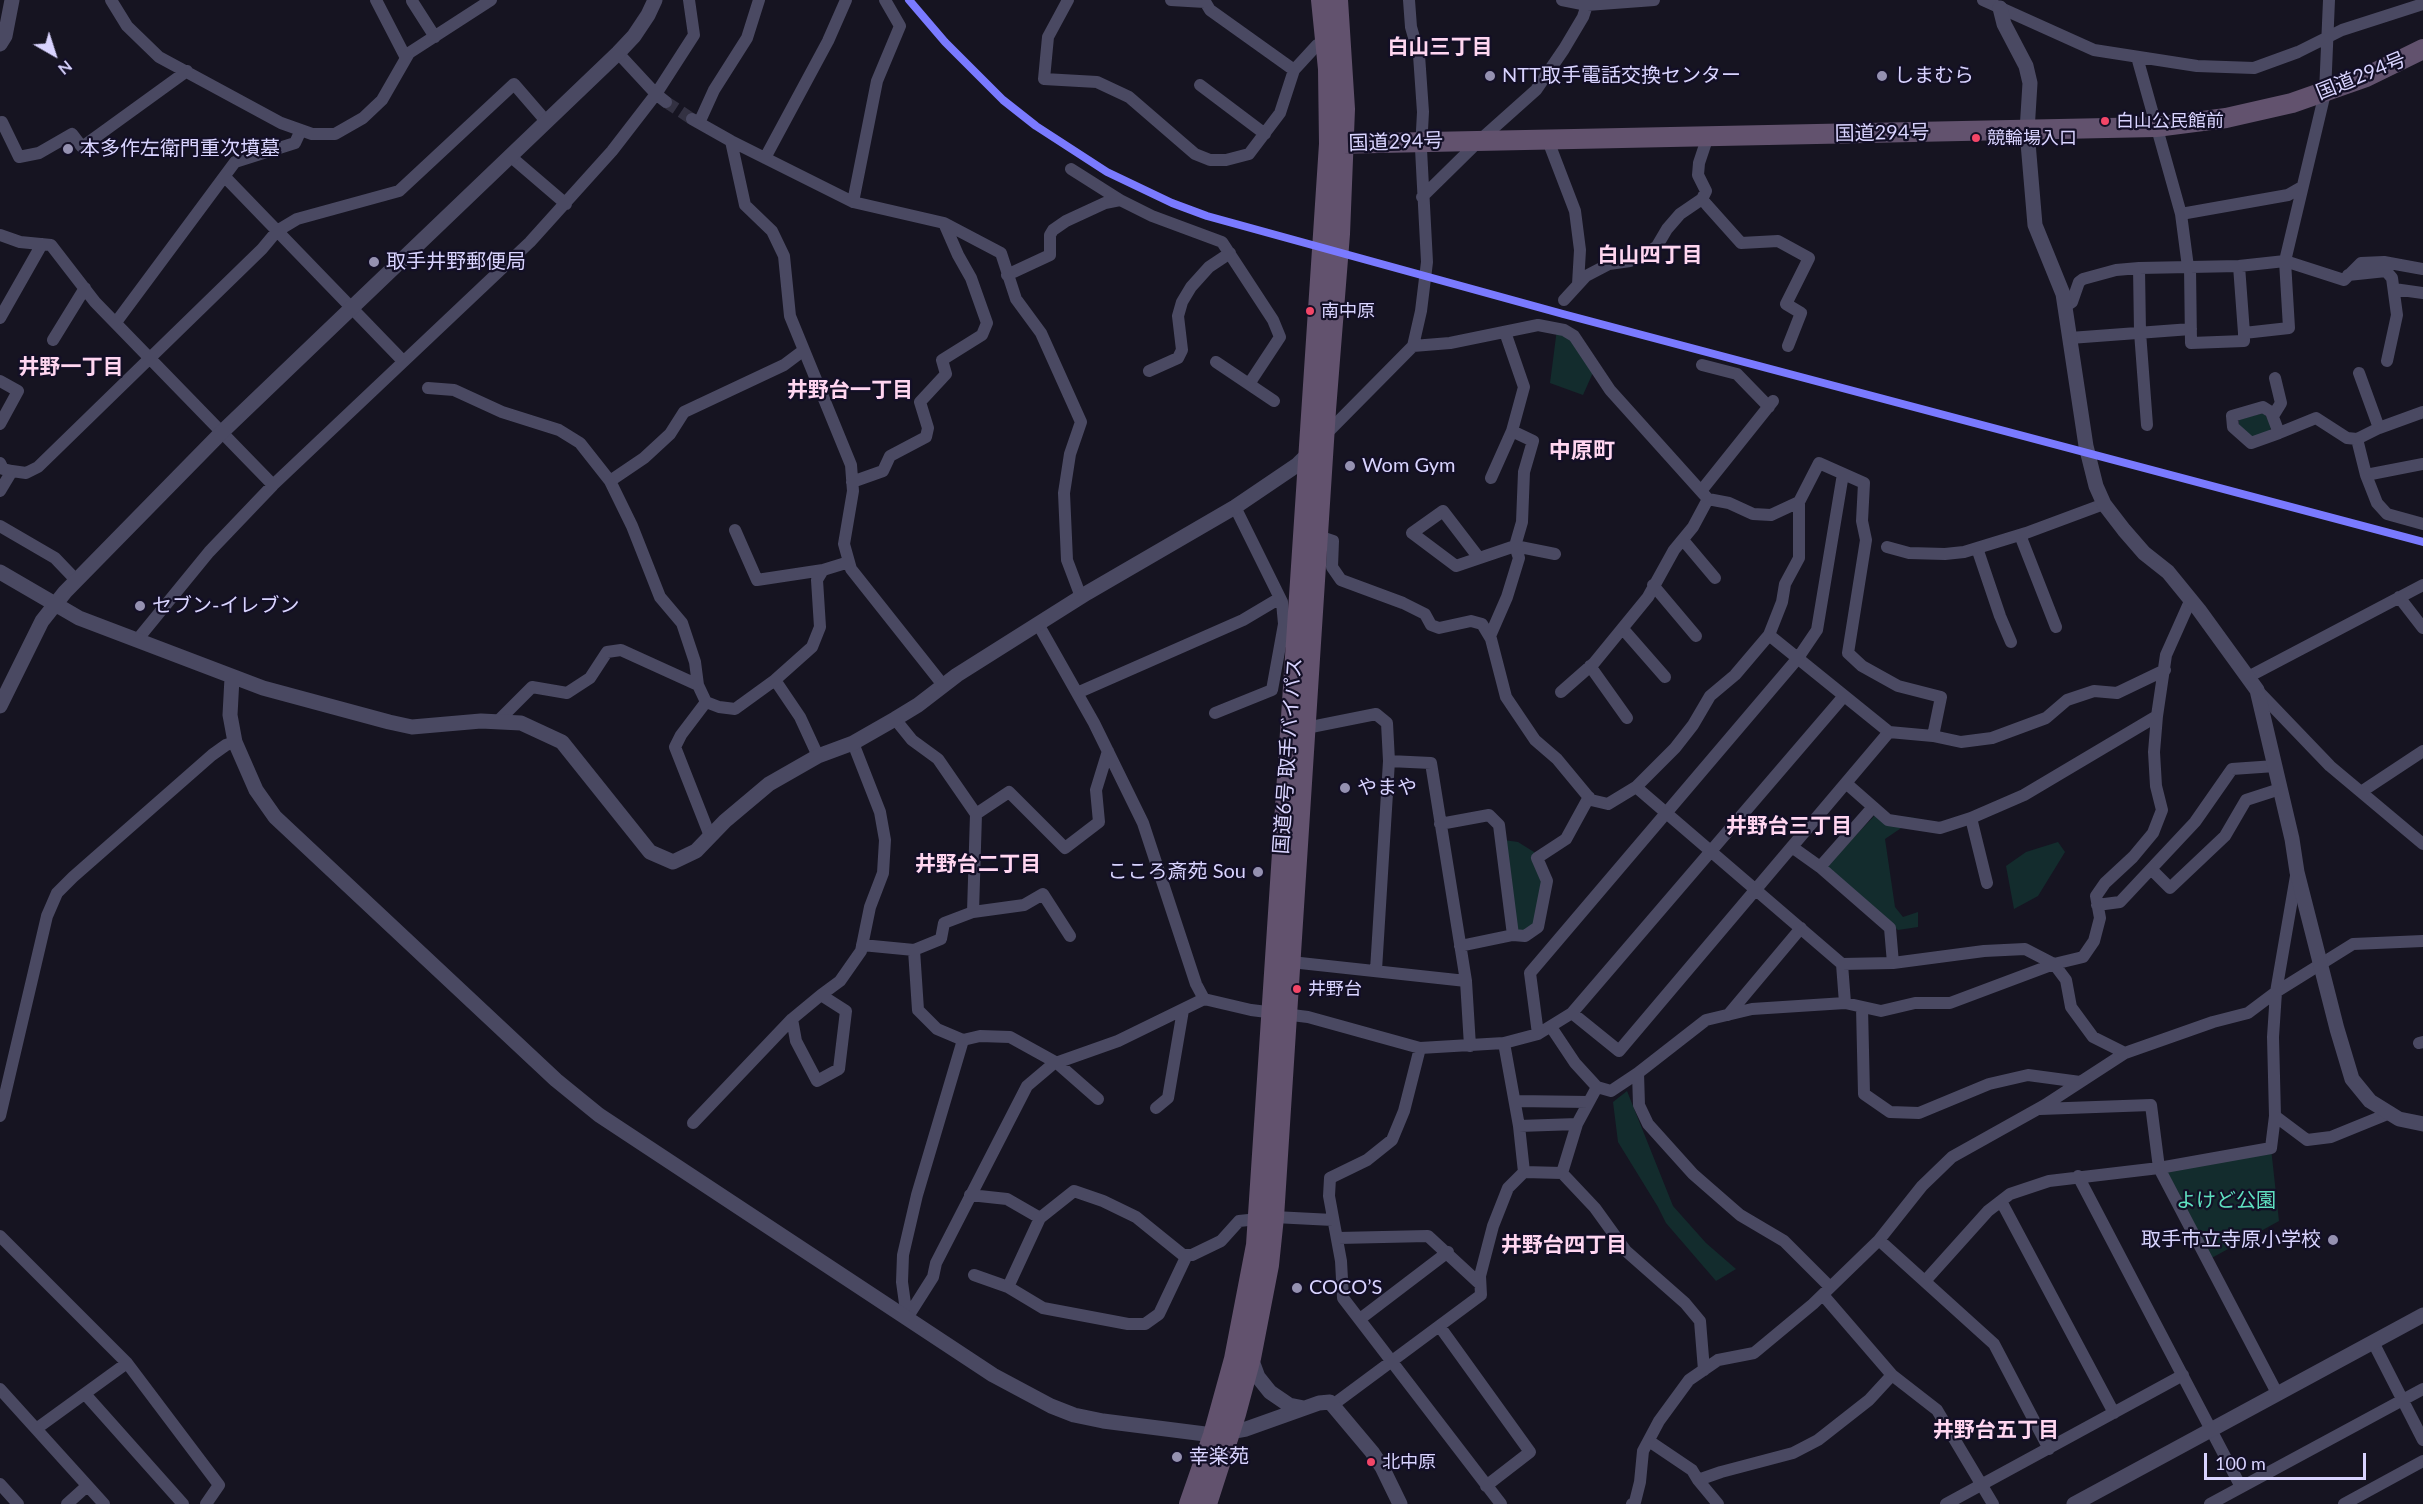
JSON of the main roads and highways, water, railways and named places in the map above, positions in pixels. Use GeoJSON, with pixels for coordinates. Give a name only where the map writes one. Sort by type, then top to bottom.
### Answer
{"type":"FeatureCollection","features":[{"type":"Feature","properties":{"kind":"highway","name":"国道6号 取手バイパス"},"geometry":{"type":"LineString","coordinates":[[1321,0],[1337,144]]}},
{"type":"Feature","properties":{"kind":"highway","name":"国道6号 取手バイパス"},"geometry":{"type":"LineString","coordinates":[[1189,1504],[1222,1434],[1251,1358],[1266,1284],[1266,1218],[1280,1013],[1291,625],[1332,231],[1344,65],[1338,0]]}},
{"type":"Feature","properties":{"kind":"highway","name":"国道294号"},"geometry":{"type":"LineString","coordinates":[[1337,144],[2156,127],[2259,111],[2325,93],[2366,77],[2423,49]]}},
{"type":"Feature","properties":{"kind":"highway","name":"国道6号 取手バイパス"},"geometry":{"type":"LineString","coordinates":[[1280,1013],[1291,962],[1325,435],[1329,269]]}},
{"type":"Feature","properties":{"kind":"highway","name":"国道6号 取手バイパス"},"geometry":{"type":"LineString","coordinates":[[1207,1504],[1254,1256],[1266,1218]]}},
{"type":"Feature","properties":{"kind":"tunnel"},"geometry":{"type":"LineString","coordinates":[[666,102],[692,119]]}},
{"type":"Feature","properties":{"kind":"place","name":"NTT取手電話交換センター"},"geometry":{"type":"Point","coordinates":[1490,76]}},
{"type":"Feature","properties":{"kind":"place","name":"しまむら"},"geometry":{"type":"Point","coordinates":[1882,76]}},
{"type":"Feature","properties":{"kind":"place","name":"白山公民館前"},"geometry":{"type":"Point","coordinates":[2105,121]}},
{"type":"Feature","properties":{"kind":"place","name":"競輪場入口"},"geometry":{"type":"Point","coordinates":[1976,138]}},
{"type":"Feature","properties":{"kind":"place","name":"本多作左衛門重次墳墓"},"geometry":{"type":"Point","coordinates":[68,149]}},
{"type":"Feature","properties":{"kind":"place","name":"取手井野郵便局"},"geometry":{"type":"Point","coordinates":[374,262]}},
{"type":"Feature","properties":{"kind":"place","name":"南中原"},"geometry":{"type":"Point","coordinates":[1310,311]}},
{"type":"Feature","properties":{"kind":"place","name":"Wom Gym"},"geometry":{"type":"Point","coordinates":[1350,466]}},
{"type":"Feature","properties":{"kind":"place","name":"セブン-イレブン"},"geometry":{"type":"Point","coordinates":[140,606]}},
{"type":"Feature","properties":{"kind":"place","name":"やまや"},"geometry":{"type":"Point","coordinates":[1345,788]}},
{"type":"Feature","properties":{"kind":"place","name":"こころ斎苑 Sou"},"geometry":{"type":"Point","coordinates":[1258,872]}},
{"type":"Feature","properties":{"kind":"place","name":"井野台"},"geometry":{"type":"Point","coordinates":[1297,989]}},
{"type":"Feature","properties":{"kind":"place","name":"取手市立寺原小学校"},"geometry":{"type":"Point","coordinates":[2333,1240]}},
{"type":"Feature","properties":{"kind":"place","name":"COCO’S"},"geometry":{"type":"Point","coordinates":[1297,1288]}},
{"type":"Feature","properties":{"kind":"place","name":"幸楽苑"},"geometry":{"type":"Point","coordinates":[1177,1457]}},
{"type":"Feature","properties":{"kind":"place","name":"北中原"},"geometry":{"type":"Point","coordinates":[1371,1462]}},
{"type":"Feature","properties":{"kind":"district","name":"白山三丁目"},"geometry":{"type":"Point","coordinates":[1440,47]}},
{"type":"Feature","properties":{"kind":"district","name":"白山四丁目"},"geometry":{"type":"Point","coordinates":[1650,255]}},
{"type":"Feature","properties":{"kind":"district","name":"井野一丁目"},"geometry":{"type":"Point","coordinates":[71,367]}},
{"type":"Feature","properties":{"kind":"district","name":"井野台一丁目"},"geometry":{"type":"Point","coordinates":[850,390]}},
{"type":"Feature","properties":{"kind":"district","name":"中原町"},"geometry":{"type":"Point","coordinates":[1582,451]}},
{"type":"Feature","properties":{"kind":"district","name":"井野台三丁目"},"geometry":{"type":"Point","coordinates":[1789,826]}},
{"type":"Feature","properties":{"kind":"district","name":"井野台二丁目"},"geometry":{"type":"Point","coordinates":[978,864]}},
{"type":"Feature","properties":{"kind":"district","name":"井野台四丁目"},"geometry":{"type":"Point","coordinates":[1564,1245]}},
{"type":"Feature","properties":{"kind":"district","name":"井野台五丁目"},"geometry":{"type":"Point","coordinates":[1996,1430]}},
{"type":"Feature","properties":{"kind":"park label","name":"よけど公園"},"geometry":{"type":"Point","coordinates":[2226,1201]}}]}
